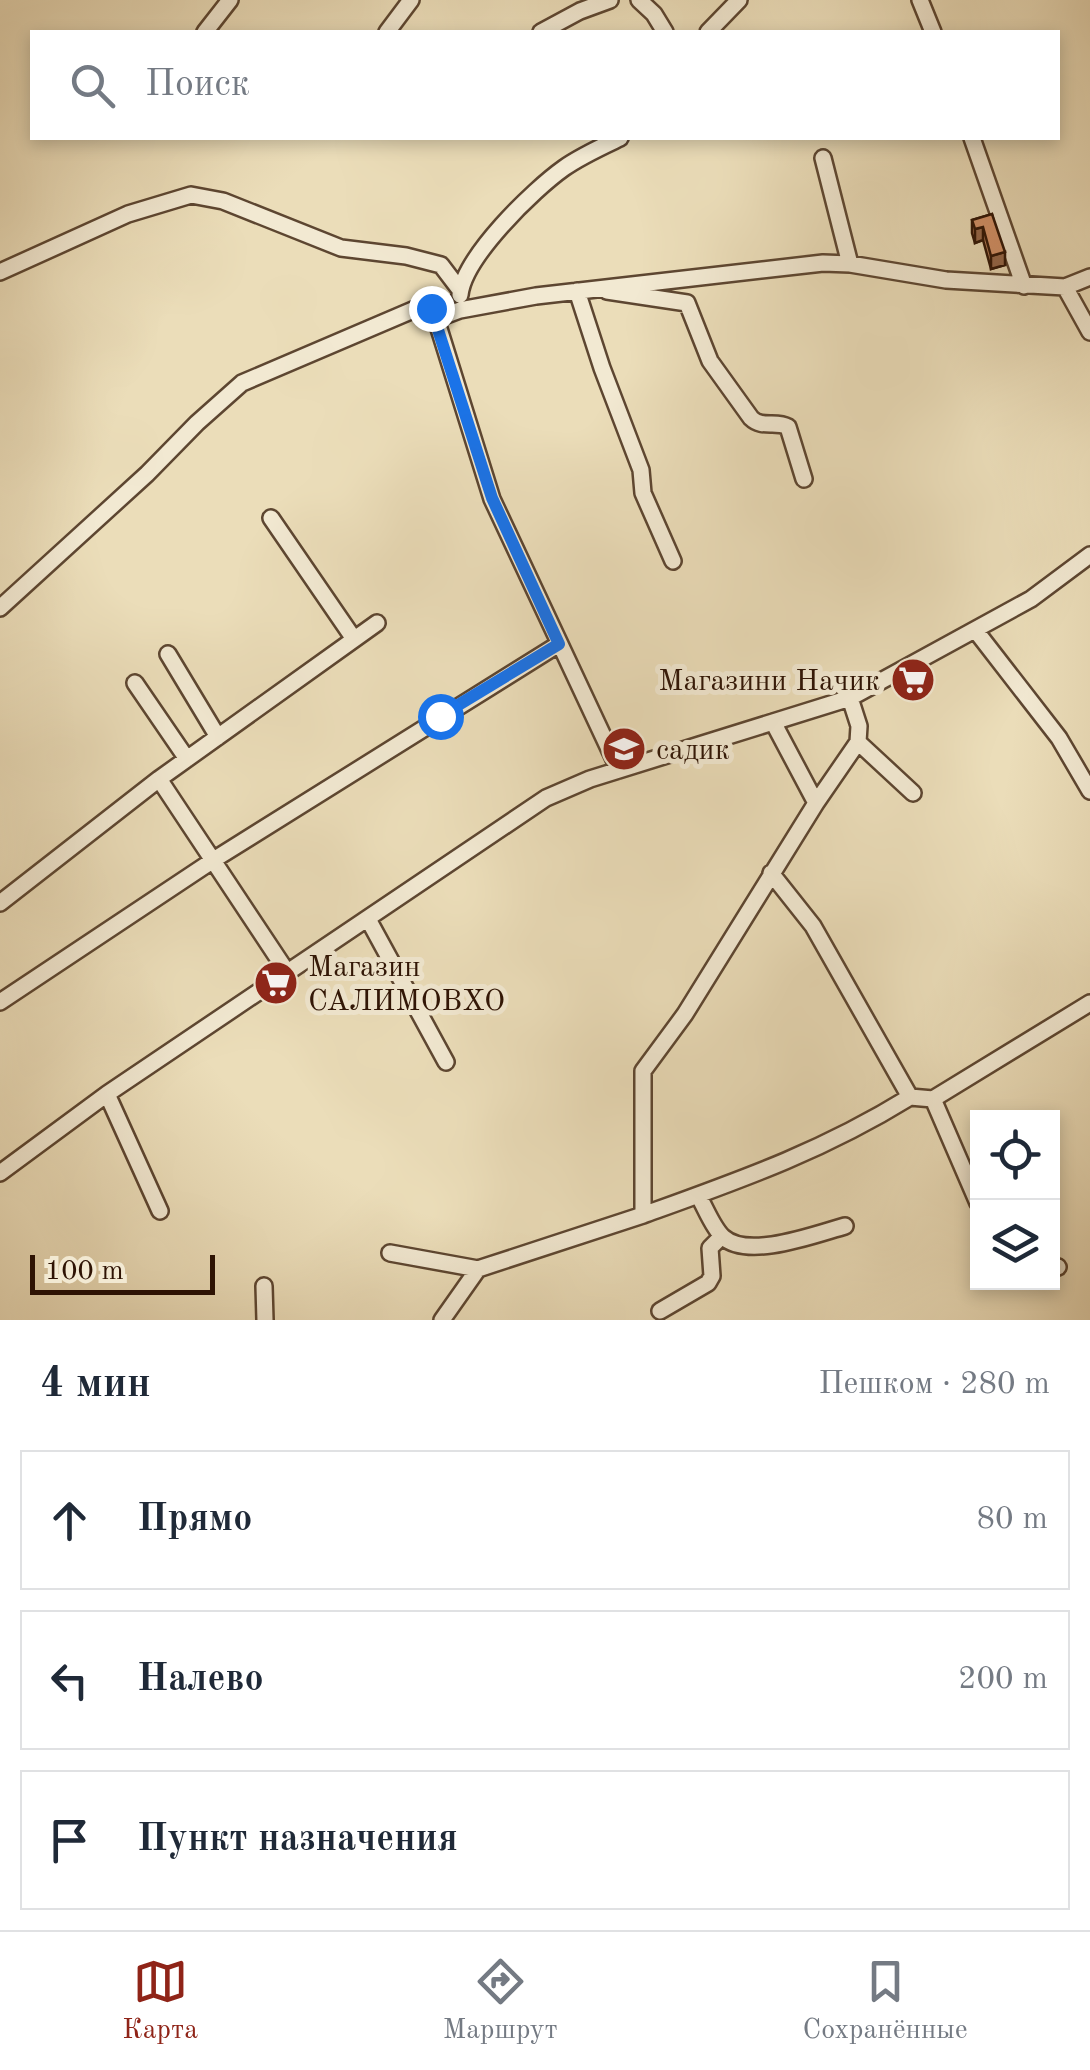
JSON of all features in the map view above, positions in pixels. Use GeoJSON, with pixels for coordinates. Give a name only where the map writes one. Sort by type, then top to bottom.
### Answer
{"type":"FeatureCollection","features":[{"type":"Feature","properties":{"kind":"street"},"geometry":{"type":"LineString","coordinates":[[208,30],[230,0]]}},
{"type":"Feature","properties":{"kind":"street"},"geometry":{"type":"LineString","coordinates":[[388,30],[411,0]]}},
{"type":"Feature","properties":{"kind":"street"},"geometry":{"type":"LineString","coordinates":[[544,30],[581,6],[610,0]]}},
{"type":"Feature","properties":{"kind":"street"},"geometry":{"type":"LineString","coordinates":[[639,0],[664,30]]}},
{"type":"Feature","properties":{"kind":"street"},"geometry":{"type":"LineString","coordinates":[[710,30],[739,0]]}},
{"type":"Feature","properties":{"kind":"street"},"geometry":{"type":"LineString","coordinates":[[920,0],[932,30]]}},
{"type":"Feature","properties":{"kind":"street"},"geometry":{"type":"LineString","coordinates":[[460,310],[460,290],[470,268],[538,190],[564,168],[616,140]]}},
{"type":"Feature","properties":{"kind":"street"},"geometry":{"type":"LineString","coordinates":[[973,140],[1024,286]]}},
{"type":"Feature","properties":{"kind":"street"},"geometry":{"type":"LineString","coordinates":[[822,158],[850,264]]}},
{"type":"Feature","properties":{"kind":"street"},"geometry":{"type":"LineString","coordinates":[[0,272],[128,214],[191,196],[223,201],[341,248],[406,256],[441,265],[460,290]]}},
{"type":"Feature","properties":{"kind":"street"},"geometry":{"type":"LineString","coordinates":[[436,320],[460,310],[585,289],[756,268],[850,264],[930,278],[1024,286],[1065,287],[1090,277]]}},
{"type":"Feature","properties":{"kind":"street"},"geometry":{"type":"LineString","coordinates":[[1065,287],[1090,332]]}},
{"type":"Feature","properties":{"kind":"street"},"geometry":{"type":"LineString","coordinates":[[585,289],[688,303],[710,361],[751,418],[759,424],[788,428],[804,479]]}},
{"type":"Feature","properties":{"kind":"street"},"geometry":{"type":"LineString","coordinates":[[585,289],[602,368],[641,470],[643,493],[673,561]]}},
{"type":"Feature","properties":{"kind":"street"},"geometry":{"type":"LineString","coordinates":[[0,608],[148,474],[242,382],[421,305],[431,308],[436,320],[492,498],[619,770]]}},
{"type":"Feature","properties":{"kind":"street"},"geometry":{"type":"LineString","coordinates":[[271,518],[354,640]]}},
{"type":"Feature","properties":{"kind":"street"},"geometry":{"type":"LineString","coordinates":[[0,1173],[107,1094],[546,798],[619,770],[850,698],[1031,599],[1090,556]]}},
{"type":"Feature","properties":{"kind":"street"},"geometry":{"type":"LineString","coordinates":[[0,902],[159,779],[377,623]]}},
{"type":"Feature","properties":{"kind":"street"},"geometry":{"type":"LineString","coordinates":[[976,630],[1059,738],[1090,792]]}},
{"type":"Feature","properties":{"kind":"street"},"geometry":{"type":"LineString","coordinates":[[0,1002],[215,859],[559,644]]}},
{"type":"Feature","properties":{"kind":"street"},"geometry":{"type":"LineString","coordinates":[[168,654],[218,737]]}},
{"type":"Feature","properties":{"kind":"street"},"geometry":{"type":"LineString","coordinates":[[136,683],[187,759]]}},
{"type":"Feature","properties":{"kind":"street"},"geometry":{"type":"LineString","coordinates":[[643,1215],[643,1071],[685,1014],[770,872],[858,742],[859,726],[850,698]]}},
{"type":"Feature","properties":{"kind":"street"},"geometry":{"type":"LineString","coordinates":[[773,722],[816,803]]}},
{"type":"Feature","properties":{"kind":"street"},"geometry":{"type":"LineString","coordinates":[[858,742],[913,794]]}},
{"type":"Feature","properties":{"kind":"street"},"geometry":{"type":"LineString","coordinates":[[159,779],[287,972]]}},
{"type":"Feature","properties":{"kind":"street"},"geometry":{"type":"LineString","coordinates":[[770,872],[813,926],[910,1096]]}},
{"type":"Feature","properties":{"kind":"street"},"geometry":{"type":"LineString","coordinates":[[368,919],[446,1062]]}},
{"type":"Feature","properties":{"kind":"street"},"geometry":{"type":"LineString","coordinates":[[390,1253],[478,1269],[699,1197],[799,1157],[910,1096],[934,1098],[1090,1003]]}},
{"type":"Feature","properties":{"kind":"street"},"geometry":{"type":"LineString","coordinates":[[107,1094],[160,1210]]}},
{"type":"Feature","properties":{"kind":"street"},"geometry":{"type":"LineString","coordinates":[[934,1098],[977,1200]]}},
{"type":"Feature","properties":{"kind":"street"},"geometry":{"type":"LineString","coordinates":[[699,1197],[722,1236],[740,1244],[772,1245],[845,1226]]}},
{"type":"Feature","properties":{"kind":"street"},"geometry":{"type":"LineString","coordinates":[[660,1311],[708,1283],[712,1276],[710,1248],[722,1236]]}},
{"type":"Feature","properties":{"kind":"street"},"geometry":{"type":"LineString","coordinates":[[442,1320],[478,1269]]}},
{"type":"Feature","properties":{"kind":"street"},"geometry":{"type":"LineString","coordinates":[[264,1286],[265,1320]]}},
{"type":"Feature","properties":{"kind":"building"},"geometry":{"type":"Polygon","coordinates":[[[992,214],[1005,252],[991,256],[983,227],[975,229],[972,220],[992,214]]]}},
{"type":"Feature","properties":{"kind":"place","name":"Магазини Начик"},"geometry":{"type":"Point","coordinates":[913,680]}},
{"type":"Feature","properties":{"kind":"place","name":"садик"},"geometry":{"type":"Point","coordinates":[624,749]}},
{"type":"Feature","properties":{"kind":"place","name":"Магазин САЛИМОВХО"},"geometry":{"type":"Point","coordinates":[276,983]}},
{"type":"Feature","properties":{"kind":"route"},"geometry":{"type":"LineString","coordinates":[[431,308],[492,498],[559,644],[440,716]]}}]}
